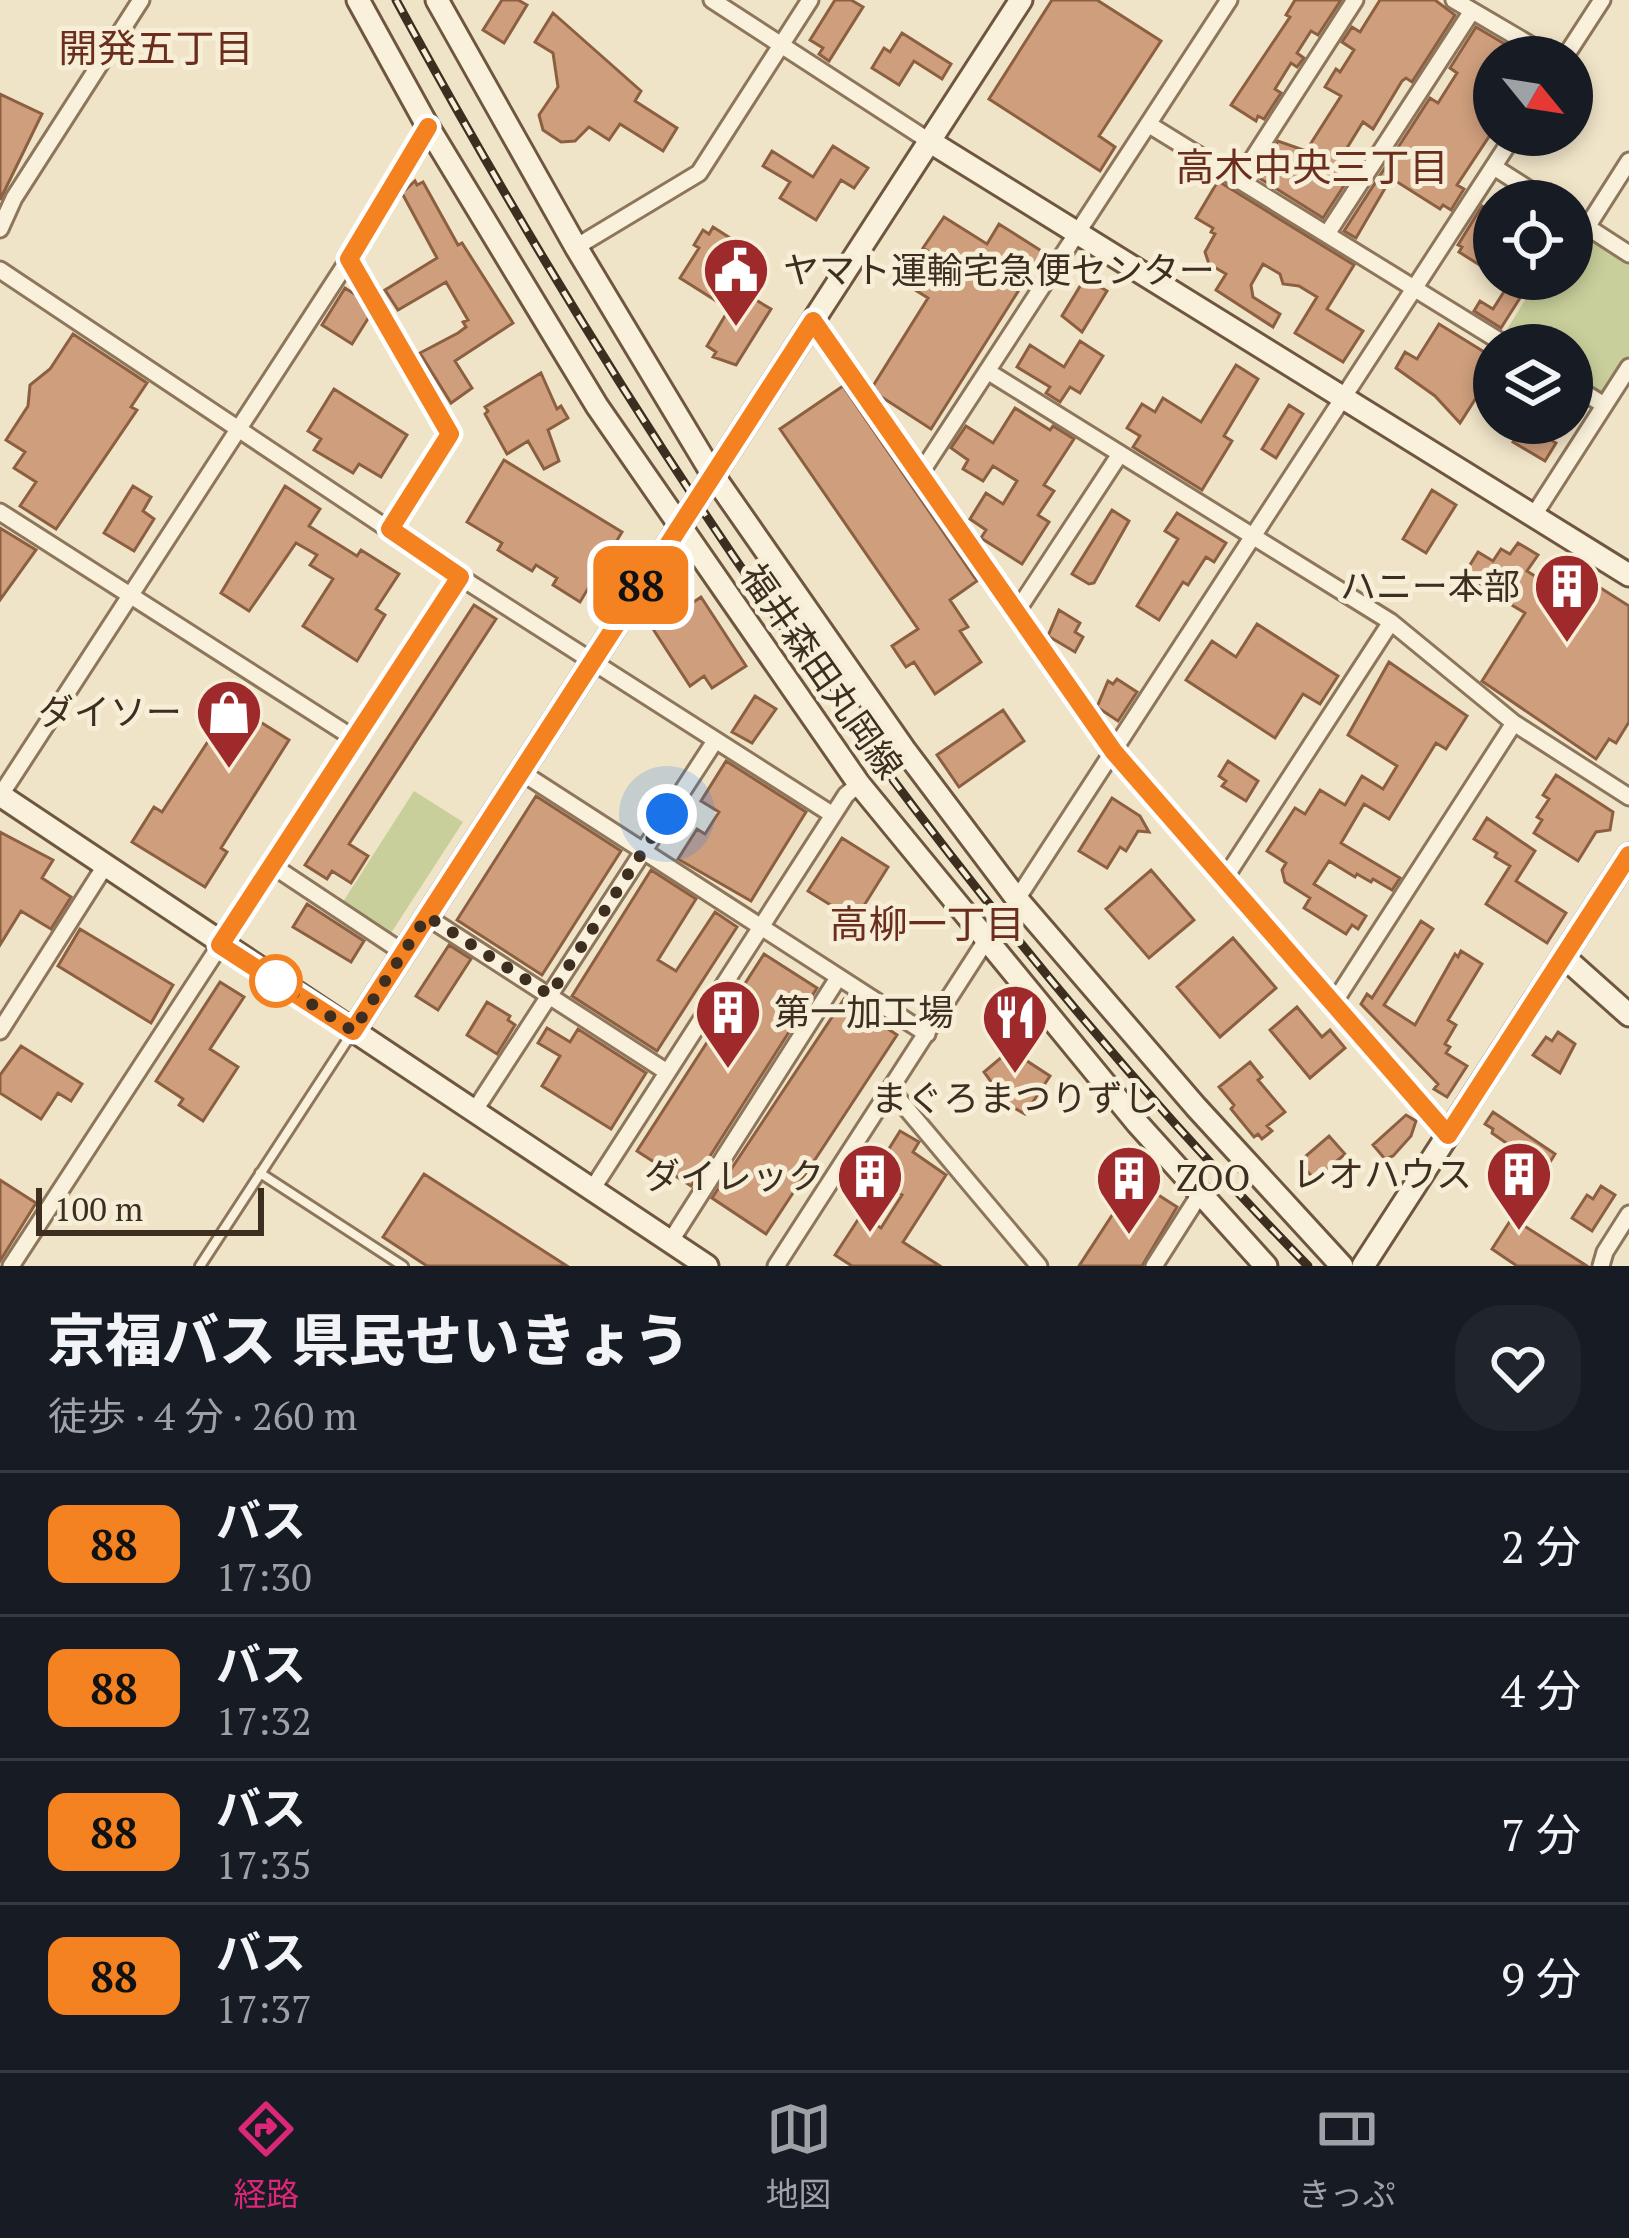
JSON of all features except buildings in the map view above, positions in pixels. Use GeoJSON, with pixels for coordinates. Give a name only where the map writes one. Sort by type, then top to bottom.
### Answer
{"type":"FeatureCollection","features":[{"type":"Feature","properties":{"kind":"street"},"geometry":{"type":"LineString","coordinates":[[0,229],[14,198],[141,0]]}},
{"type":"Feature","properties":{"kind":"street","name":"福井森田丸岡線"},"geometry":{"type":"LineString","coordinates":[[358,0],[428,127],[597,406],[859,784],[986,942],[1266,1266]]}},
{"type":"Feature","properties":{"kind":"street"},"geometry":{"type":"LineString","coordinates":[[712,0],[929,141],[1629,575]]}},
{"type":"Feature","properties":{"kind":"street"},"geometry":{"type":"LineString","coordinates":[[575,247],[699,173],[810,0]]}},
{"type":"Feature","properties":{"kind":"street"},"geometry":{"type":"LineString","coordinates":[[353,1031],[1022,0]]}},
{"type":"Feature","properties":{"kind":"street"},"geometry":{"type":"LineString","coordinates":[[920,474],[1228,0]]}},
{"type":"Feature","properties":{"kind":"street"},"geometry":{"type":"LineString","coordinates":[[1239,180],[1355,0]]}},
{"type":"Feature","properties":{"kind":"street"},"geometry":{"type":"LineString","coordinates":[[1454,0],[1516,36]]}},
{"type":"Feature","properties":{"kind":"street"},"geometry":{"type":"LineString","coordinates":[[1579,36],[1602,0]]}},
{"type":"Feature","properties":{"kind":"street","name":"福井森田丸岡線"},"geometry":{"type":"LineString","coordinates":[[438,1],[575,247],[713,475],[904,748],[1017,899],[1196,1108],[1342,1266]]}},
{"type":"Feature","properties":{"kind":"street"},"geometry":{"type":"LineString","coordinates":[[1327,234],[1472,10]]}},
{"type":"Feature","properties":{"kind":"street"},"geometry":{"type":"LineString","coordinates":[[1148,124],[1473,325]]}},
{"type":"Feature","properties":{"kind":"street"},"geometry":{"type":"LineString","coordinates":[[428,127],[349,259],[0,796],[707,1266]]}},
{"type":"Feature","properties":{"kind":"street"},"geometry":{"type":"LineString","coordinates":[[1017,899],[1501,156]]}},
{"type":"Feature","properties":{"kind":"street"},"geometry":{"type":"LineString","coordinates":[[1593,205],[1629,160]]}},
{"type":"Feature","properties":{"kind":"street"},"geometry":{"type":"LineString","coordinates":[[1494,167],[1514,180]]}},
{"type":"Feature","properties":{"kind":"street"},"geometry":{"type":"LineString","coordinates":[[1593,231],[1629,254]]}},
{"type":"Feature","properties":{"kind":"street"},"geometry":{"type":"LineString","coordinates":[[349,259],[450,434],[390,529]]}},
{"type":"Feature","properties":{"kind":"street"},"geometry":{"type":"LineString","coordinates":[[0,270],[460,577],[833,815]]}},
{"type":"Feature","properties":{"kind":"street"},"geometry":{"type":"LineString","coordinates":[[813,321],[1114,752],[1448,1135]]}},
{"type":"Feature","properties":{"kind":"street"},"geometry":{"type":"LineString","coordinates":[[1534,515],[1629,367]]}},
{"type":"Feature","properties":{"kind":"street"},"geometry":{"type":"LineString","coordinates":[[987,371],[1391,622],[1514,723],[1629,797]]}},
{"type":"Feature","properties":{"kind":"street"},"geometry":{"type":"LineString","coordinates":[[1593,398],[1604,405]]}},
{"type":"Feature","properties":{"kind":"street"},"geometry":{"type":"LineString","coordinates":[[1017,611],[1120,454]]}},
{"type":"Feature","properties":{"kind":"street"},"geometry":{"type":"LineString","coordinates":[[0,512],[356,739]]}},
{"type":"Feature","properties":{"kind":"street"},"geometry":{"type":"LineString","coordinates":[[11,1266],[460,577]]}},
{"type":"Feature","properties":{"kind":"street"},"geometry":{"type":"LineString","coordinates":[[1225,878],[1391,622]]}},
{"type":"Feature","properties":{"kind":"street"},"geometry":{"type":"LineString","coordinates":[[1333,1004],[1514,723]]}},
{"type":"Feature","properties":{"kind":"street"},"geometry":{"type":"LineString","coordinates":[[473,1113],[715,741]]}},
{"type":"Feature","properties":{"kind":"street"},"geometry":{"type":"LineString","coordinates":[[521,772],[927,1034]]}},
{"type":"Feature","properties":{"kind":"street"},"geometry":{"type":"LineString","coordinates":[[591,1190],[846,795],[859,784]]}},
{"type":"Feature","properties":{"kind":"street"},"geometry":{"type":"LineString","coordinates":[[1363,1266],[1629,855]]}},
{"type":"Feature","properties":{"kind":"street"},"geometry":{"type":"LineString","coordinates":[[0,1030],[105,866]]}},
{"type":"Feature","properties":{"kind":"street"},"geometry":{"type":"LineString","coordinates":[[273,866],[404,953]]}},
{"type":"Feature","properties":{"kind":"street"},"geometry":{"type":"LineString","coordinates":[[427,916],[667,1072]]}},
{"type":"Feature","properties":{"kind":"street"},"geometry":{"type":"LineString","coordinates":[[776,1266],[986,942]]}},
{"type":"Feature","properties":{"kind":"street"},"geometry":{"type":"LineString","coordinates":[[1564,957],[1629,1015]]}},
{"type":"Feature","properties":{"kind":"street"},"geometry":{"type":"LineString","coordinates":[[670,1242],[838,978]]}},
{"type":"Feature","properties":{"kind":"street"},"geometry":{"type":"LineString","coordinates":[[891,1090],[1039,1266]]}},
{"type":"Feature","properties":{"kind":"street"},"geometry":{"type":"LineString","coordinates":[[1154,1266],[1200,1194]]}},
{"type":"Feature","properties":{"kind":"street"},"geometry":{"type":"LineString","coordinates":[[1601,1266],[1604,1252],[1629,1214]]}},
{"type":"Feature","properties":{"kind":"lane"},"geometry":{"type":"LineString","coordinates":[[200,1266],[353,1031]]}},
{"type":"Feature","properties":{"kind":"lane"},"geometry":{"type":"LineString","coordinates":[[260,1173],[404,1266]]}},
{"type":"Feature","properties":{"kind":"green space"},"geometry":{"type":"Polygon","coordinates":[[[1593,239],[1629,262],[1629,356],[1605,393],[1593,392],[1593,324],[1510,324],[1525,300],[1593,300],[1593,239]]]}},
{"type":"Feature","properties":{"kind":"green space"},"geometry":{"type":"Polygon","coordinates":[[[414,791],[463,822],[391,933],[385,934],[341,905],[414,791]]]}},
{"type":"Feature","properties":{"kind":"railway"},"geometry":{"type":"LineString","coordinates":[[396,0],[592,338],[808,664],[1047,975],[1174,1123],[1308,1266]]}},
{"type":"Feature","properties":{"kind":"bus line","name":"88"},"geometry":{"type":"LineString","coordinates":[[428,127],[349,259],[450,434],[390,529],[460,577],[220,945],[353,1031],[813,321],[1114,752],[1448,1135],[1629,855]]}},
{"type":"Feature","properties":{"kind":"place","name":"ヤマト運輸宅急便センター"},"geometry":{"type":"Point","coordinates":[736,329]}},
{"type":"Feature","properties":{"kind":"place","name":"ハニー本部"},"geometry":{"type":"Point","coordinates":[1567,645]}},
{"type":"Feature","properties":{"kind":"place","name":"ダイソー"},"geometry":{"type":"Point","coordinates":[229,771]}},
{"type":"Feature","properties":{"kind":"place","name":"第一加工場"},"geometry":{"type":"Point","coordinates":[728,1071]}},
{"type":"Feature","properties":{"kind":"place","name":"まぐろまつりずし"},"geometry":{"type":"Point","coordinates":[1015,1076]}},
{"type":"Feature","properties":{"kind":"place","name":"レオハウス"},"geometry":{"type":"Point","coordinates":[1519,1233]}},
{"type":"Feature","properties":{"kind":"place","name":"ダイレック"},"geometry":{"type":"Point","coordinates":[870,1235]}},
{"type":"Feature","properties":{"kind":"place","name":"ZOO"},"geometry":{"type":"Point","coordinates":[1129,1237]}},
{"type":"Feature","properties":{"kind":"district","name":"開発五丁目"},"geometry":{"type":"Point","coordinates":[156,48]}},
{"type":"Feature","properties":{"kind":"district","name":"高木中央三丁目"},"geometry":{"type":"Point","coordinates":[1312,167]}},
{"type":"Feature","properties":{"kind":"district","name":"高柳一丁目"},"geometry":{"type":"Point","coordinates":[927,924]}},
{"type":"Feature","properties":{"kind":"route"},"geometry":{"type":"LineString","coordinates":[[276,981],[353,1031],[427,916],[550,995],[667,814]]}}]}
